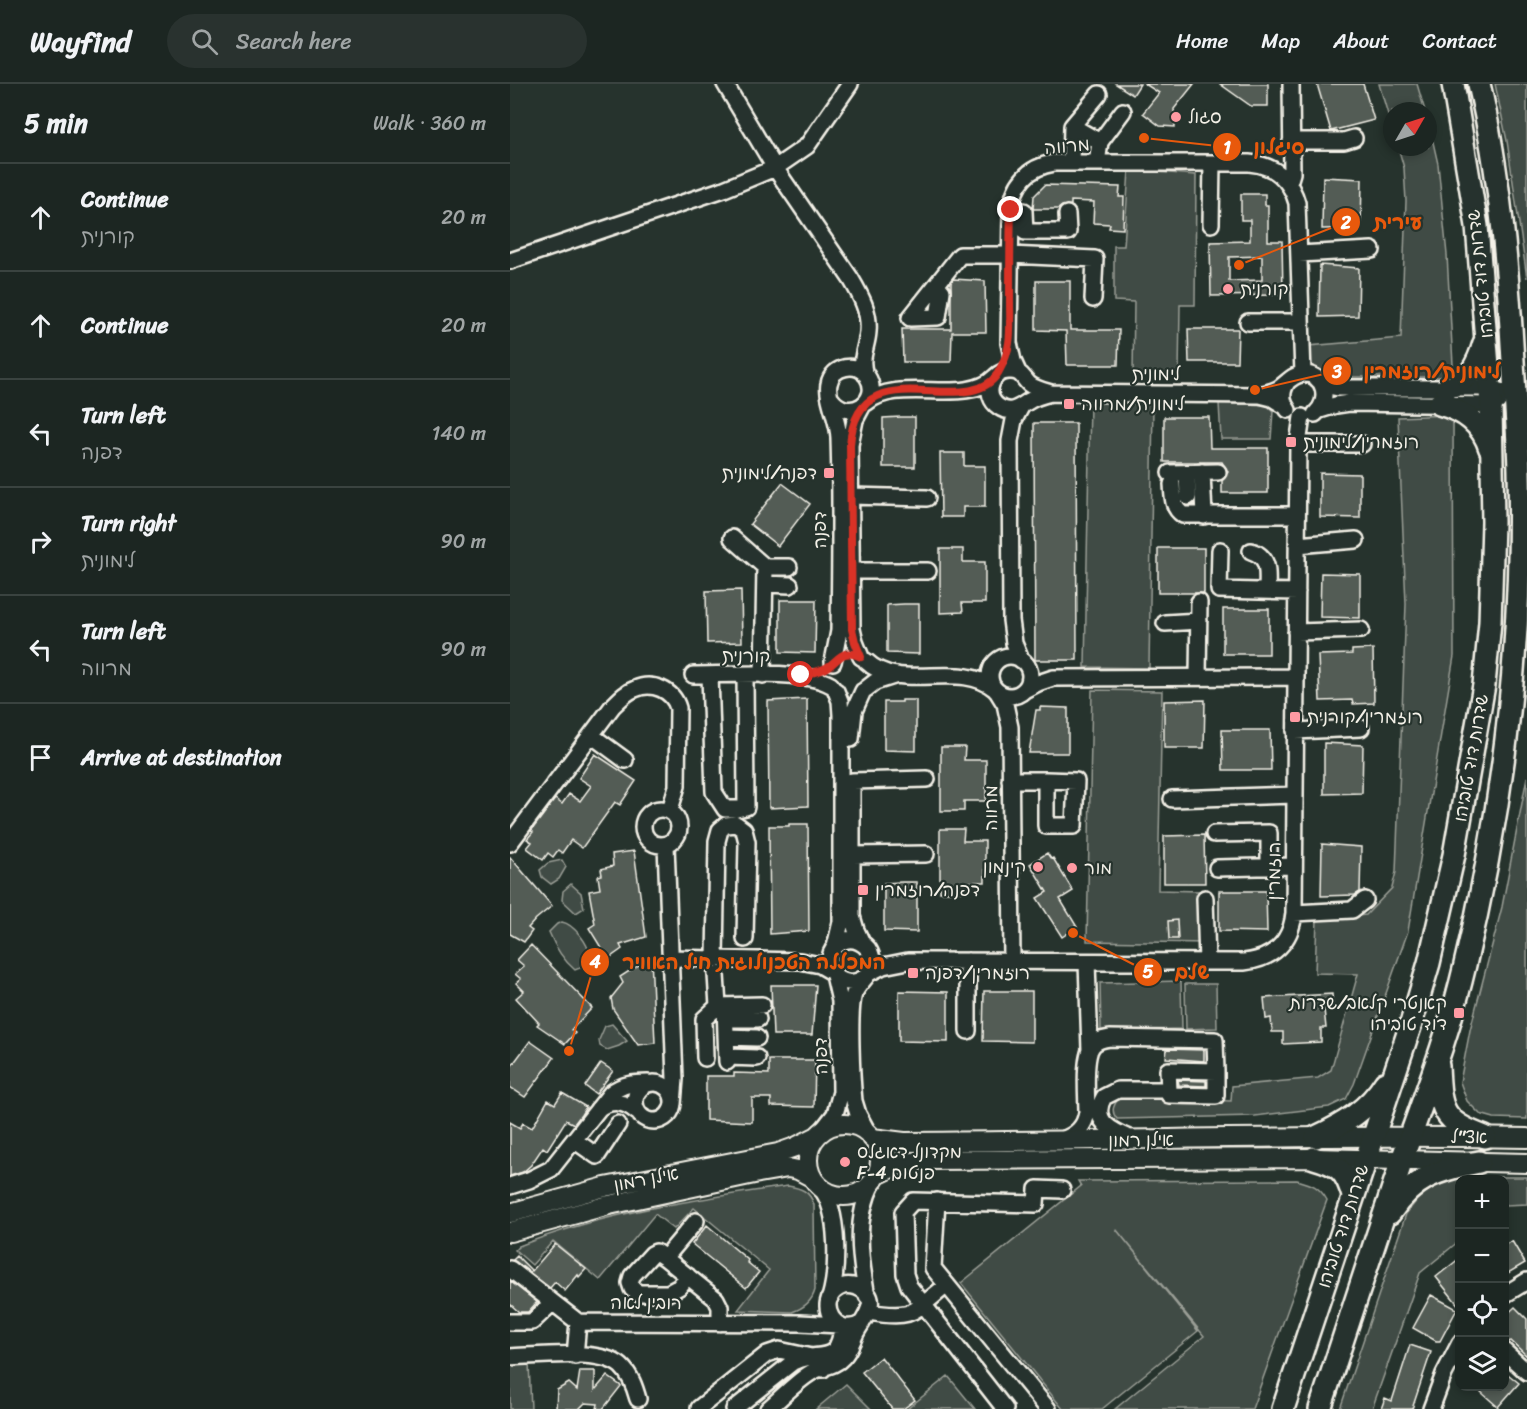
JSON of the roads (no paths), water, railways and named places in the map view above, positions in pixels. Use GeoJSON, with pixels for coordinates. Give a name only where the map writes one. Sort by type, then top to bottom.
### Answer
{"type":"FeatureCollection","features":[{"type":"Feature","properties":{"kind":"highway","name":"שדרות דוד טוביהו"},"geometry":{"type":"LineString","coordinates":[[1283,1409],[1429,963],[1454,855],[1484,685],[1490,622],[1493,522],[1490,397],[1477,226],[1453,84]]}},
{"type":"Feature","properties":{"kind":"highway","name":"שדרות דוד טוביהו"},"geometry":{"type":"LineString","coordinates":[[1320,1409],[1464,972],[1482,888],[1506,735],[1518,586],[1519,468],[1502,222],[1479,84]]}},
{"type":"Feature","properties":{"kind":"highway"},"geometry":{"type":"LineString","coordinates":[[1486,333],[1479,358],[1473,369],[1443,396],[1456,410],[1474,421],[1486,438],[1492,459]]}},
{"type":"Feature","properties":{"kind":"highway"},"geometry":{"type":"LineString","coordinates":[[1438,1056],[1439,1088],[1443,1107],[1450,1119],[1461,1128],[1485,1137]]}},
{"type":"Feature","properties":{"kind":"highway"},"geometry":{"type":"LineString","coordinates":[[1316,1137],[1352,1118],[1372,1101],[1398,1062]]}},
{"type":"Feature","properties":{"kind":"highway"},"geometry":{"type":"LineString","coordinates":[[1314,1158],[1332,1163],[1343,1172],[1353,1196]]}},
{"type":"Feature","properties":{"kind":"highway"},"geometry":{"type":"LineString","coordinates":[[1380,1228],[1397,1202],[1414,1186],[1432,1174],[1479,1162]]}},
{"type":"Feature","properties":{"kind":"main road"},"geometry":{"type":"LineString","coordinates":[[842,1124],[854,1125],[870,1136],[880,1153],[880,1164],[875,1179],[861,1193],[850,1196],[834,1195],[817,1183],[809,1168],[808,1156],[819,1134],[831,1126],[842,1124]]}},
{"type":"Feature","properties":{"kind":"main road","name":"אילן רמון"},"geometry":{"type":"LineString","coordinates":[[510,1213],[605,1187],[778,1153],[819,1134]]}},
{"type":"Feature","properties":{"kind":"main road","name":"אילן רמון"},"geometry":{"type":"LineString","coordinates":[[870,1136],[904,1142],[1059,1142],[1411,1136]]}},
{"type":"Feature","properties":{"kind":"main road","name":"אצ\"ל"},"geometry":{"type":"LineString","coordinates":[[1411,1136],[1527,1138]]}},
{"type":"Feature","properties":{"kind":"main road","name":"אילן רמון"},"geometry":{"type":"LineString","coordinates":[[875,1179],[898,1165],[921,1160],[1314,1158],[1402,1160]]}},
{"type":"Feature","properties":{"kind":"main road","name":"אצ\"ל"},"geometry":{"type":"LineString","coordinates":[[1402,1160],[1527,1163]]}},
{"type":"Feature","properties":{"kind":"main road","name":"אילן רמון"},"geometry":{"type":"LineString","coordinates":[[510,1232],[609,1205],[788,1168],[798,1170],[817,1183]]}},
{"type":"Feature","properties":{"kind":"street"},"geometry":{"type":"LineString","coordinates":[[725,84],[775,168],[861,297],[869,324],[862,362],[871,391],[864,404]]}},
{"type":"Feature","properties":{"kind":"street"},"geometry":{"type":"LineString","coordinates":[[510,261],[724,189],[775,168],[807,146],[850,84]]}},
{"type":"Feature","properties":{"kind":"street"},"geometry":{"type":"LineString","coordinates":[[1291,84],[1292,173],[1285,179],[1297,203],[1303,374]]}},
{"type":"Feature","properties":{"kind":"street"},"geometry":{"type":"LineString","coordinates":[[1071,163],[1072,126],[1099,94]]}},
{"type":"Feature","properties":{"kind":"street"},"geometry":{"type":"LineString","coordinates":[[1097,163],[1100,142],[1123,111]]}},
{"type":"Feature","properties":{"kind":"street"},"geometry":{"type":"LineString","coordinates":[[1072,126],[1100,142]]}},
{"type":"Feature","properties":{"kind":"street"},"geometry":{"type":"LineString","coordinates":[[1291,141],[1344,141],[1354,138]]}},
{"type":"Feature","properties":{"kind":"street"},"geometry":{"type":"LineString","coordinates":[[1211,224],[1212,163]]}},
{"type":"Feature","properties":{"kind":"street","name":"מרווה"},"geometry":{"type":"LineString","coordinates":[[1022,376],[1013,361],[1009,343],[1011,210],[1014,192],[1029,173],[1048,164],[1256,163],[1269,167],[1285,179]]}},
{"type":"Feature","properties":{"kind":"street"},"geometry":{"type":"LineString","coordinates":[[1011,210],[1024,210],[1025,232],[1068,231],[1067,214]]}},
{"type":"Feature","properties":{"kind":"street"},"geometry":{"type":"LineString","coordinates":[[1299,254],[1372,250]]}},
{"type":"Feature","properties":{"kind":"street"},"geometry":{"type":"LineString","coordinates":[[936,285],[960,255],[1095,259],[1093,299]]}},
{"type":"Feature","properties":{"kind":"street"},"geometry":{"type":"LineString","coordinates":[[1248,322],[1300,322]]}},
{"type":"Feature","properties":{"kind":"street","name":"מרווה"},"geometry":{"type":"LineString","coordinates":[[996,376],[1009,343]]}},
{"type":"Feature","properties":{"kind":"street"},"geometry":{"type":"LineString","coordinates":[[864,350],[853,362],[835,373],[830,380],[828,389],[831,399],[844,409],[854,409],[878,395],[893,392],[964,390],[982,387],[996,376],[1009,370],[1022,376],[1029,394],[1014,420],[1010,441],[1011,620],[1014,643],[1030,678],[1022,692]]}},
{"type":"Feature","properties":{"kind":"street"},"geometry":{"type":"LineString","coordinates":[[842,368],[855,368],[878,386],[893,392]]}},
{"type":"Feature","properties":{"kind":"street"},"geometry":{"type":"LineString","coordinates":[[1443,396],[1335,405],[1320,410],[1312,416],[1302,417],[1292,414],[1285,406],[1283,393],[1288,381],[1296,375],[1303,374],[1338,388],[1443,396],[1515,396]]}},
{"type":"Feature","properties":{"kind":"street"},"geometry":{"type":"LineString","coordinates":[[996,376],[990,388],[995,404],[1005,419],[1010,441]]}},
{"type":"Feature","properties":{"kind":"street","name":"לימונית"},"geometry":{"type":"LineString","coordinates":[[1022,376],[1036,388],[1051,393]]}},
{"type":"Feature","properties":{"kind":"street"},"geometry":{"type":"LineString","coordinates":[[1318,380],[1325,394],[1320,410]]}},
{"type":"Feature","properties":{"kind":"street","name":"לימונית"},"geometry":{"type":"LineString","coordinates":[[1260,395],[1275,390],[1288,381]]}},
{"type":"Feature","properties":{"kind":"street"},"geometry":{"type":"LineString","coordinates":[[964,390],[982,395],[1008,410],[1023,405]]}},
{"type":"Feature","properties":{"kind":"street","name":"לימונית"},"geometry":{"type":"LineString","coordinates":[[1023,405],[1034,398],[1051,393],[1260,395],[1272,398],[1285,406]]}},
{"type":"Feature","properties":{"kind":"street","name":"דפנה"},"geometry":{"type":"LineString","coordinates":[[831,399],[839,437],[839,631],[832,663]]}},
{"type":"Feature","properties":{"kind":"street","name":"דפנה"},"geometry":{"type":"LineString","coordinates":[[864,404],[855,420],[851,436],[852,631],[864,659]]}},
{"type":"Feature","properties":{"kind":"street","name":"רוזמרין"},"geometry":{"type":"LineString","coordinates":[[867,976],[883,966],[908,961],[1253,961],[1268,956],[1284,942],[1291,929],[1293,914],[1298,444],[1302,417]]}},
{"type":"Feature","properties":{"kind":"street"},"geometry":{"type":"LineString","coordinates":[[1298,444],[1362,444]]}},
{"type":"Feature","properties":{"kind":"street"},"geometry":{"type":"LineString","coordinates":[[1218,472],[1194,473],[1171,479],[1173,503],[1179,512],[1190,516],[1298,515]]}},
{"type":"Feature","properties":{"kind":"street"},"geometry":{"type":"LineString","coordinates":[[1194,473],[1204,516]]}},
{"type":"Feature","properties":{"kind":"street"},"geometry":{"type":"LineString","coordinates":[[1188,497],[1194,473]]}},
{"type":"Feature","properties":{"kind":"street"},"geometry":{"type":"LineString","coordinates":[[851,496],[927,498]]}},
{"type":"Feature","properties":{"kind":"street"},"geometry":{"type":"LineString","coordinates":[[732,538],[765,567],[789,567]]}},
{"type":"Feature","properties":{"kind":"street"},"geometry":{"type":"LineString","coordinates":[[1297,545],[1356,540]]}},
{"type":"Feature","properties":{"kind":"street"},"geometry":{"type":"LineString","coordinates":[[1220,550],[1219,590],[1297,592]]}},
{"type":"Feature","properties":{"kind":"street"},"geometry":{"type":"LineString","coordinates":[[1251,551],[1262,555],[1266,561],[1267,591]]}},
{"type":"Feature","properties":{"kind":"street"},"geometry":{"type":"LineString","coordinates":[[763,675],[765,567]]}},
{"type":"Feature","properties":{"kind":"street"},"geometry":{"type":"LineString","coordinates":[[851,571],[928,571]]}},
{"type":"Feature","properties":{"kind":"street"},"geometry":{"type":"LineString","coordinates":[[765,584],[790,585]]}},
{"type":"Feature","properties":{"kind":"street"},"geometry":{"type":"LineString","coordinates":[[1198,678],[1199,602]]}},
{"type":"Feature","properties":{"kind":"street"},"geometry":{"type":"LineString","coordinates":[[996,690],[990,677],[994,664],[1005,645],[1011,620]]}},
{"type":"Feature","properties":{"kind":"street"},"geometry":{"type":"LineString","coordinates":[[1165,623],[1199,621]]}},
{"type":"Feature","properties":{"kind":"street"},"geometry":{"type":"LineString","coordinates":[[1296,633],[1362,630]]}},
{"type":"Feature","properties":{"kind":"street"},"geometry":{"type":"LineString","coordinates":[[833,974],[830,961],[841,922],[841,715],[828,673],[832,663],[846,654],[864,659],[877,669],[897,675],[965,677],[986,682],[1008,696],[1053,678]]}},
{"type":"Feature","properties":{"kind":"street"},"geometry":{"type":"LineString","coordinates":[[965,677],[983,671],[1006,657],[1024,662],[1038,673],[1053,678],[1296,677]]}},
{"type":"Feature","properties":{"kind":"street"},"geometry":{"type":"LineString","coordinates":[[670,958],[800,961],[820,965],[847,983],[857,982],[867,976],[873,962],[856,930],[852,916],[852,721],[856,703],[869,683],[871,674],[864,659]]}},
{"type":"Feature","properties":{"kind":"street","name":"קורנית"},"geometry":{"type":"LineString","coordinates":[[798,676],[821,670],[832,663]]}},
{"type":"Feature","properties":{"kind":"street","name":"קורנית"},"geometry":{"type":"LineString","coordinates":[[693,675],[798,676],[819,680],[833,688]]}},
{"type":"Feature","properties":{"kind":"street"},"geometry":{"type":"LineString","coordinates":[[710,675],[714,792],[725,809],[737,809],[746,807],[745,675]]}},
{"type":"Feature","properties":{"kind":"street"},"geometry":{"type":"LineString","coordinates":[[833,688],[841,694],[851,696],[865,690],[875,682],[897,675]]}},
{"type":"Feature","properties":{"kind":"street"},"geometry":{"type":"LineString","coordinates":[[510,843],[612,706],[627,693],[642,686],[658,688],[672,696],[678,708],[677,786],[670,810]]}},
{"type":"Feature","properties":{"kind":"street","name":"מרווה"},"geometry":{"type":"LineString","coordinates":[[996,690],[1005,704],[1010,728]]}},
{"type":"Feature","properties":{"kind":"street","name":"מרווה"},"geometry":{"type":"LineString","coordinates":[[1012,961],[1010,728],[1013,708],[1022,692]]}},
{"type":"Feature","properties":{"kind":"street"},"geometry":{"type":"LineString","coordinates":[[1295,731],[1361,728]]}},
{"type":"Feature","properties":{"kind":"street"},"geometry":{"type":"LineString","coordinates":[[591,735],[625,760]]}},
{"type":"Feature","properties":{"kind":"street"},"geometry":{"type":"LineString","coordinates":[[852,781],[927,779]]}},
{"type":"Feature","properties":{"kind":"street"},"geometry":{"type":"LineString","coordinates":[[1010,780],[1046,780]]}},
{"type":"Feature","properties":{"kind":"street"},"geometry":{"type":"LineString","coordinates":[[1172,798],[1295,795]]}},
{"type":"Feature","properties":{"kind":"street"},"geometry":{"type":"LineString","coordinates":[[658,808],[670,810],[678,818],[680,829],[675,839],[666,845],[654,844],[645,836],[643,825],[648,814],[658,808]]}},
{"type":"Feature","properties":{"kind":"street"},"geometry":{"type":"LineString","coordinates":[[745,939],[747,842],[744,830],[736,824],[726,825],[720,830],[717,841],[715,959],[723,1010],[727,1060],[757,1058]]}},
{"type":"Feature","properties":{"kind":"street"},"geometry":{"type":"LineString","coordinates":[[1214,834],[1269,833],[1269,867]]}},
{"type":"Feature","properties":{"kind":"street"},"geometry":{"type":"LineString","coordinates":[[598,1109],[610,1102],[618,1102],[632,1107],[645,1120],[658,1121],[668,1115],[673,1104],[675,1061],[666,845]]}},
{"type":"Feature","properties":{"kind":"street"},"geometry":{"type":"LineString","coordinates":[[852,855],[926,854]]}},
{"type":"Feature","properties":{"kind":"street"},"geometry":{"type":"LineString","coordinates":[[1217,868],[1294,866]]}},
{"type":"Feature","properties":{"kind":"street"},"geometry":{"type":"LineString","coordinates":[[1205,898],[1207,962]]}},
{"type":"Feature","properties":{"kind":"street"},"geometry":{"type":"LineString","coordinates":[[1293,914],[1352,910],[1365,900]]}},
{"type":"Feature","properties":{"kind":"street"},"geometry":{"type":"LineString","coordinates":[[800,961],[820,957],[848,940],[866,946]]}},
{"type":"Feature","properties":{"kind":"street","name":"רוזמרין"},"geometry":{"type":"LineString","coordinates":[[866,946],[908,961]]}},
{"type":"Feature","properties":{"kind":"street"},"geometry":{"type":"LineString","coordinates":[[968,961],[968,1031]]}},
{"type":"Feature","properties":{"kind":"street"},"geometry":{"type":"LineString","coordinates":[[1059,1142],[1077,1133],[1086,1120],[1088,1112],[1087,1059],[1090,1050],[1087,962]]}},
{"type":"Feature","properties":{"kind":"street","name":"דפנה"},"geometry":{"type":"LineString","coordinates":[[819,1134],[834,1114],[841,1092],[840,1001],[833,974]]}},
{"type":"Feature","properties":{"kind":"street","name":"דפנה"},"geometry":{"type":"LineString","coordinates":[[867,976],[856,990],[852,1004],[853,1092],[856,1110],[870,1136]]}},
{"type":"Feature","properties":{"kind":"street"},"geometry":{"type":"LineString","coordinates":[[705,1058],[704,1019],[723,1010],[760,1012]]}},
{"type":"Feature","properties":{"kind":"street"},"geometry":{"type":"LineString","coordinates":[[726,1037],[757,1038]]}},
{"type":"Feature","properties":{"kind":"street"},"geometry":{"type":"LineString","coordinates":[[1090,1050],[1097,1042],[1110,1038],[1215,1040],[1216,1071],[1216,1096],[1169,1095],[1168,1070],[1216,1071]]}},
{"type":"Feature","properties":{"kind":"street"},"geometry":{"type":"LineString","coordinates":[[636,1112],[634,1100],[638,1090],[661,1080],[670,1071],[675,1061]]}},
{"type":"Feature","properties":{"kind":"street"},"geometry":{"type":"LineString","coordinates":[[510,1185],[529,1180],[551,1169],[611,1093],[620,1086],[652,1083],[667,1087],[673,1098],[673,1104]]}},
{"type":"Feature","properties":{"kind":"street"},"geometry":{"type":"LineString","coordinates":[[1136,1141],[1118,1133],[1104,1123],[1100,1109],[1104,1097],[1118,1090],[1168,1090]]}},
{"type":"Feature","properties":{"kind":"street"},"geometry":{"type":"LineString","coordinates":[[574,1140],[597,1156],[618,1124]]}},
{"type":"Feature","properties":{"kind":"street"},"geometry":{"type":"LineString","coordinates":[[734,1409],[793,1362],[800,1359],[836,1363],[844,1356],[866,1310],[860,1226],[863,1204],[875,1179]]}},
{"type":"Feature","properties":{"kind":"street"},"geometry":{"type":"LineString","coordinates":[[817,1183],[828,1200],[832,1218],[835,1269],[829,1299],[830,1314],[841,1326],[853,1327],[866,1310]]}},
{"type":"Feature","properties":{"kind":"street"},"geometry":{"type":"LineString","coordinates":[[1005,1409],[909,1286],[905,1274],[903,1212],[913,1201],[1036,1204],[1038,1190],[1062,1190]]}},
{"type":"Feature","properties":{"kind":"street"},"geometry":{"type":"LineString","coordinates":[[937,1201],[933,1268],[1047,1409]]}},
{"type":"Feature","properties":{"kind":"street"},"geometry":{"type":"LineString","coordinates":[[665,1258],[696,1221]]}},
{"type":"Feature","properties":{"kind":"street"},"geometry":{"type":"LineString","coordinates":[[688,1276],[679,1287],[668,1293],[639,1293],[632,1289],[630,1283],[633,1275],[656,1252],[688,1276],[716,1299],[721,1311],[720,1323]]}},
{"type":"Feature","properties":{"kind":"street"},"geometry":{"type":"LineString","coordinates":[[510,1269],[578,1322],[574,1356]]}},
{"type":"Feature","properties":{"kind":"street"},"geometry":{"type":"LineString","coordinates":[[1509,1292],[1527,1281]]}},
{"type":"Feature","properties":{"kind":"street"},"geometry":{"type":"LineString","coordinates":[[866,1310],[901,1316],[911,1314],[947,1284]]}},
{"type":"Feature","properties":{"kind":"street"},"geometry":{"type":"LineString","coordinates":[[800,1323],[818,1316],[839,1288],[848,1286],[858,1287],[866,1310]]}},
{"type":"Feature","properties":{"kind":"street"},"geometry":{"type":"LineString","coordinates":[[510,1322],[532,1322],[552,1303]]}},
{"type":"Feature","properties":{"kind":"street","name":"רובין לאה"},"geometry":{"type":"LineString","coordinates":[[578,1322],[800,1323],[841,1326]]}},
{"type":"Feature","properties":{"kind":"street"},"geometry":{"type":"LineString","coordinates":[[768,1409],[814,1371],[836,1349],[840,1340],[841,1326]]}},
{"type":"Feature","properties":{"kind":"street"},"geometry":{"type":"LineString","coordinates":[[700,1409],[767,1354],[779,1350],[820,1363]]}},
{"type":"Feature","properties":{"kind":"street"},"geometry":{"type":"LineString","coordinates":[[1431,1409],[1455,1352]]}},
{"type":"Feature","properties":{"kind":"street"},"geometry":{"type":"LineString","coordinates":[[510,1358],[602,1356],[622,1366],[633,1382],[638,1399]]}},
{"type":"Feature","properties":{"kind":"street"},"geometry":{"type":"LineString","coordinates":[[1509,1356],[1527,1372]]}},
{"type":"Feature","properties":{"kind":"place","name":"סגול"},"geometry":{"type":"Point","coordinates":[1176,117]}},
{"type":"Feature","properties":{"kind":"place","name":"סיגלון"},"geometry":{"type":"Point","coordinates":[1144,138]}},
{"type":"Feature","properties":{"kind":"place","name":"עירית"},"geometry":{"type":"Point","coordinates":[1239,265]}},
{"type":"Feature","properties":{"kind":"place","name":"קורנית"},"geometry":{"type":"Point","coordinates":[1228,289]}},
{"type":"Feature","properties":{"kind":"place","name":"לימונית/רוזמרין"},"geometry":{"type":"Point","coordinates":[1255,390]}},
{"type":"Feature","properties":{"kind":"place","name":"לימונית/מרווה"},"geometry":{"type":"Point","coordinates":[1069,404]}},
{"type":"Feature","properties":{"kind":"place","name":"רוזמרין/לימונית"},"geometry":{"type":"Point","coordinates":[1291,442]}},
{"type":"Feature","properties":{"kind":"place","name":"דפנה/לימונית"},"geometry":{"type":"Point","coordinates":[829,473]}},
{"type":"Feature","properties":{"kind":"place","name":"רוזמרין/קורנית"},"geometry":{"type":"Point","coordinates":[1295,717]}},
{"type":"Feature","properties":{"kind":"place","name":"קינמון"},"geometry":{"type":"Point","coordinates":[1038,867]}},
{"type":"Feature","properties":{"kind":"place","name":"מור"},"geometry":{"type":"Point","coordinates":[1072,868]}},
{"type":"Feature","properties":{"kind":"place","name":"דפנה/רוזמרין"},"geometry":{"type":"Point","coordinates":[863,890]}},
{"type":"Feature","properties":{"kind":"place","name":"שלם"},"geometry":{"type":"Point","coordinates":[1073,933]}},
{"type":"Feature","properties":{"kind":"place","name":"רוזמרין/דפנה"},"geometry":{"type":"Point","coordinates":[913,973]}},
{"type":"Feature","properties":{"kind":"place","name":"קאנטרי קלאב/שדרות דוד טוביהו"},"geometry":{"type":"Point","coordinates":[1459,1013]}},
{"type":"Feature","properties":{"kind":"place","name":"המכללה הטכנולוגית חיל האוויר"},"geometry":{"type":"Point","coordinates":[569,1051]}},
{"type":"Feature","properties":{"kind":"place","name":"מקדונל דאגלס F-4 פנטום"},"geometry":{"type":"Point","coordinates":[845,1162]}}]}
